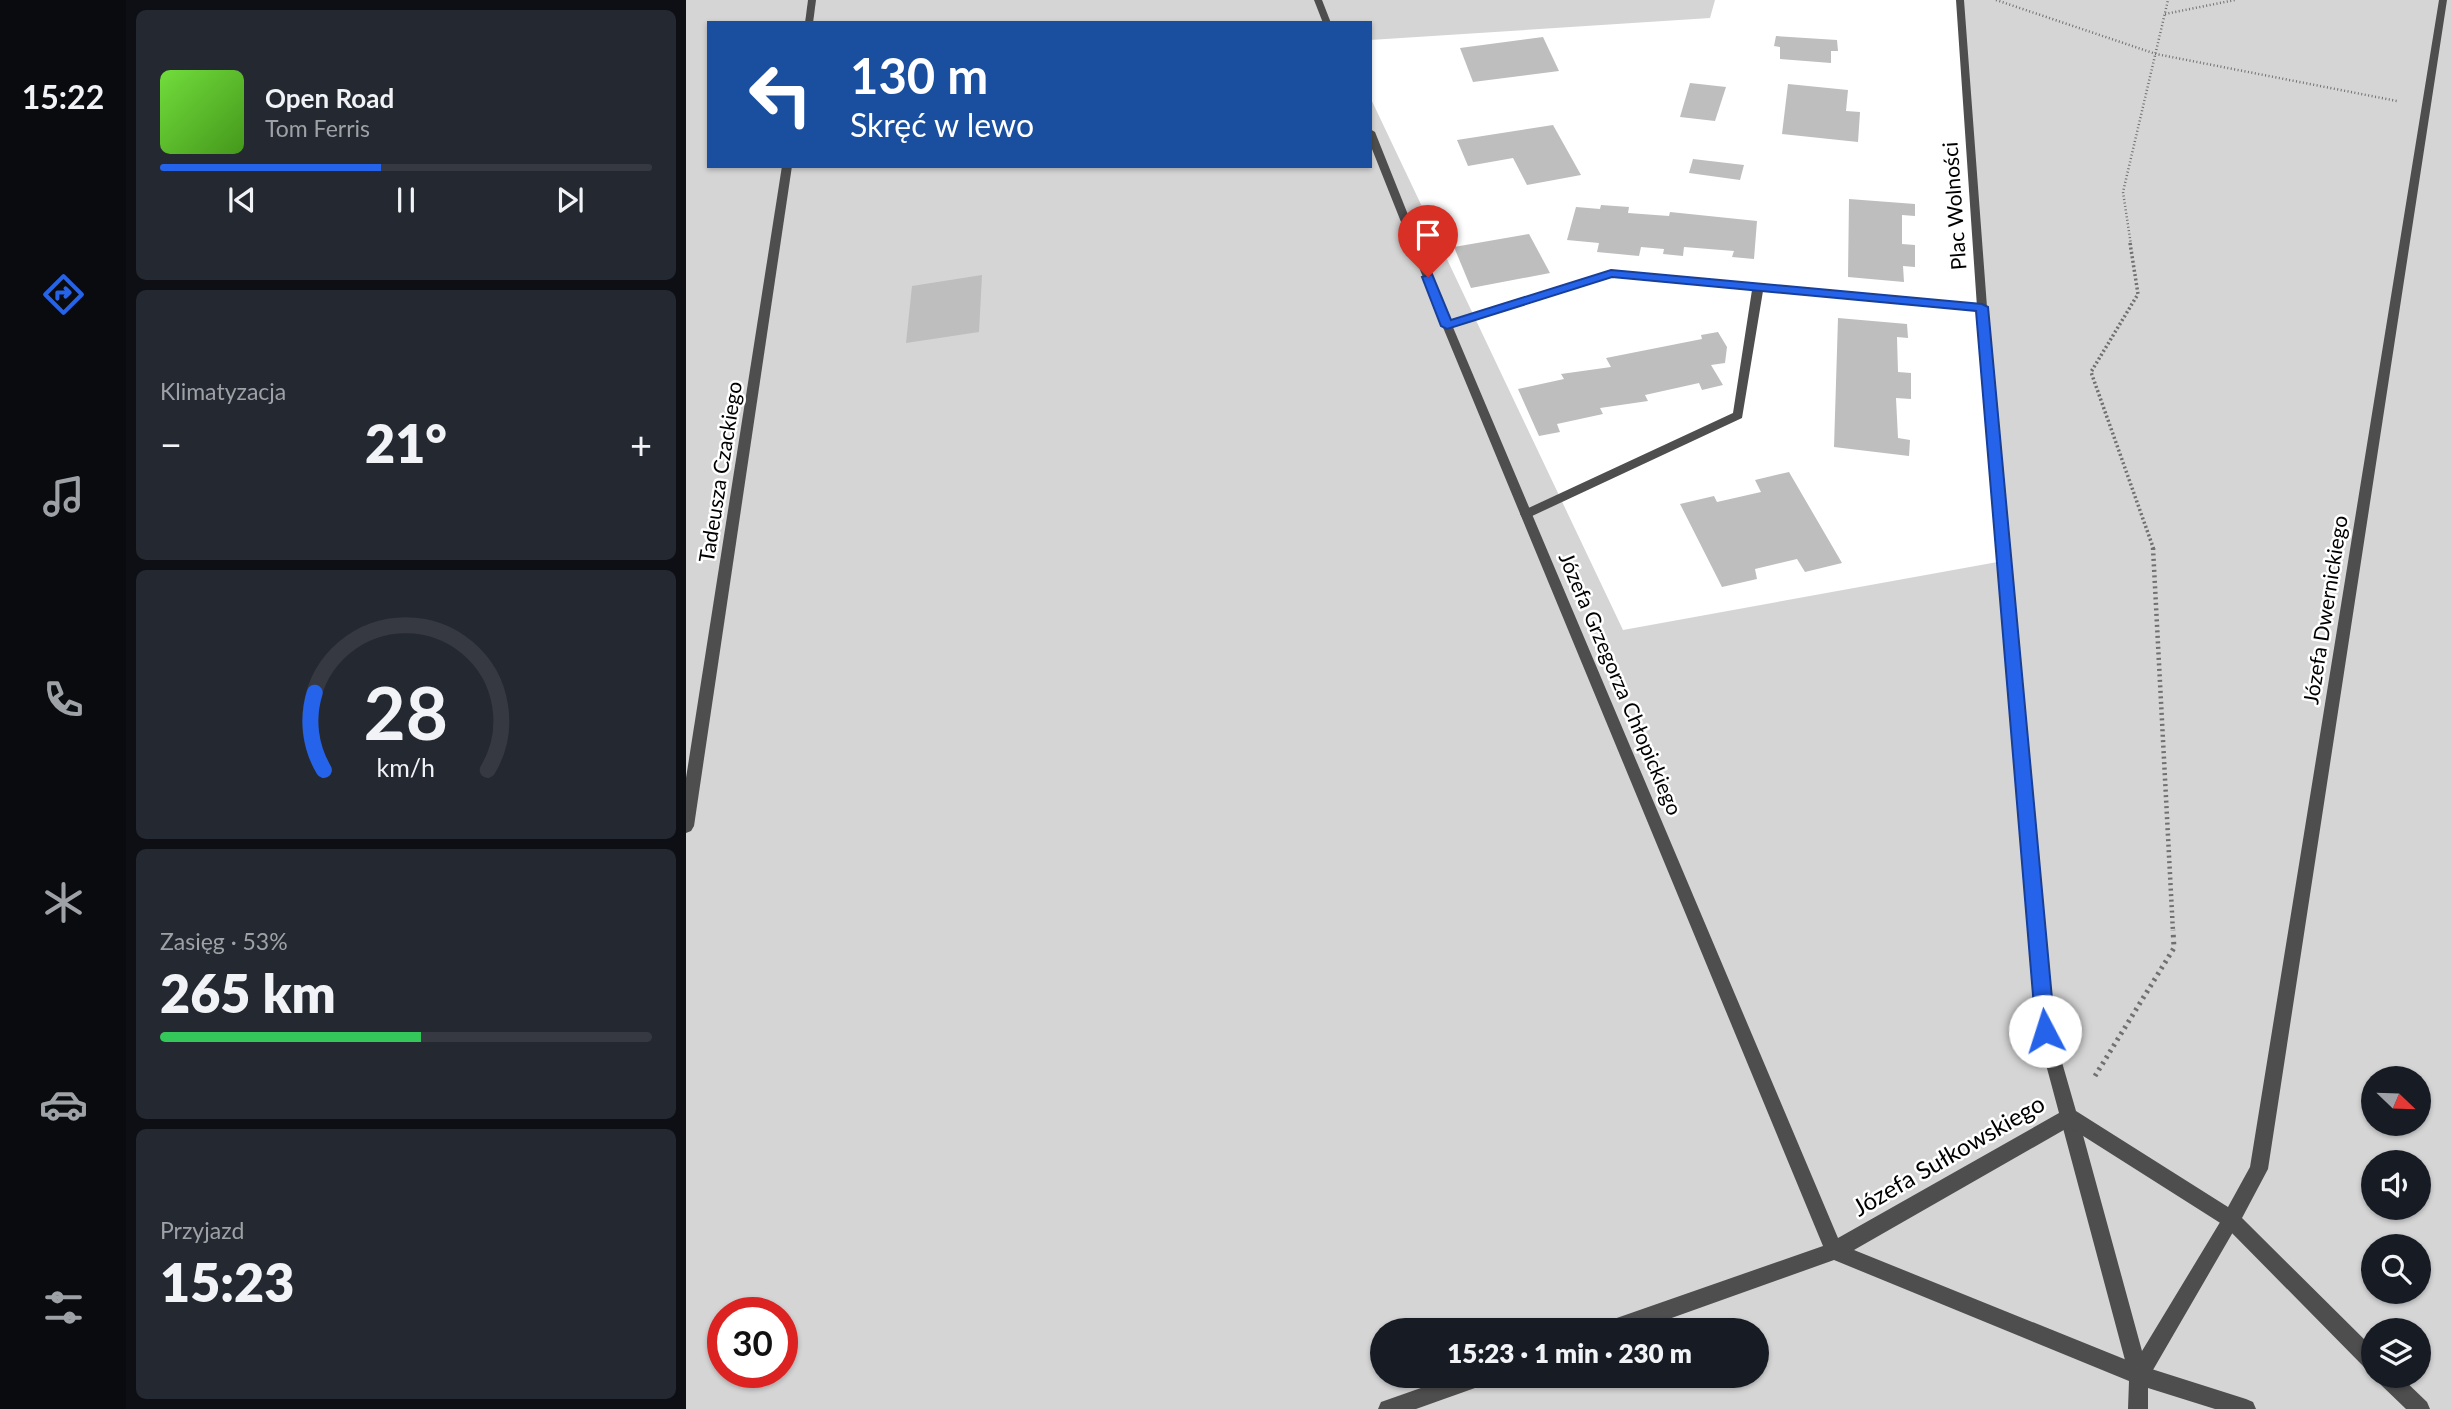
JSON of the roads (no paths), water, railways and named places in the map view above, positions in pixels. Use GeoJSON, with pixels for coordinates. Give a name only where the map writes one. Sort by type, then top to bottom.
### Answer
{"type":"FeatureCollection","features":[{"type":"Feature","properties":{"kind":"street"},"geometry":{"type":"LineString","coordinates":[[809,21],[812,0]]}},
{"type":"Feature","properties":{"kind":"street"},"geometry":{"type":"LineString","coordinates":[[1318,0],[1326,21]]}},
{"type":"Feature","properties":{"kind":"street","name":"Plac Wolności"},"geometry":{"type":"LineString","coordinates":[[1960,0],[1982,307],[2045,1031],[2139,1375]]}},
{"type":"Feature","properties":{"kind":"street","name":"Józefa Dwernickiego"},"geometry":{"type":"LineString","coordinates":[[2139,1375],[2259,1169],[2443,0]]}},
{"type":"Feature","properties":{"kind":"street","name":"Józefa Grzegorza Chłopickiego"},"geometry":{"type":"LineString","coordinates":[[1372,137],[1447,326],[1834,1251]]}},
{"type":"Feature","properties":{"kind":"street","name":"Tadeusza Czackiego"},"geometry":{"type":"LineString","coordinates":[[686,826],[787,168]]}},
{"type":"Feature","properties":{"kind":"street"},"geometry":{"type":"LineString","coordinates":[[1447,326],[1611,274],[1982,307]]}},
{"type":"Feature","properties":{"kind":"street"},"geometry":{"type":"LineString","coordinates":[[1526,514],[1738,415],[1758,287]]}},
{"type":"Feature","properties":{"kind":"street","name":"Józefa Sułkowskiego"},"geometry":{"type":"LineString","coordinates":[[1645,1318],[1834,1251],[2069,1118],[2231,1220],[2361,1350]]}},
{"type":"Feature","properties":{"kind":"street"},"geometry":{"type":"LineString","coordinates":[[1834,1251],[2139,1375],[2246,1409]]}},
{"type":"Feature","properties":{"kind":"street"},"geometry":{"type":"LineString","coordinates":[[2137,1409],[2139,1375]]}},
{"type":"Feature","properties":{"kind":"street"},"geometry":{"type":"LineString","coordinates":[[1388,1409],[1448,1388]]}},
{"type":"Feature","properties":{"kind":"street"},"geometry":{"type":"LineString","coordinates":[[2398,1388],[2420,1409]]}}]}
